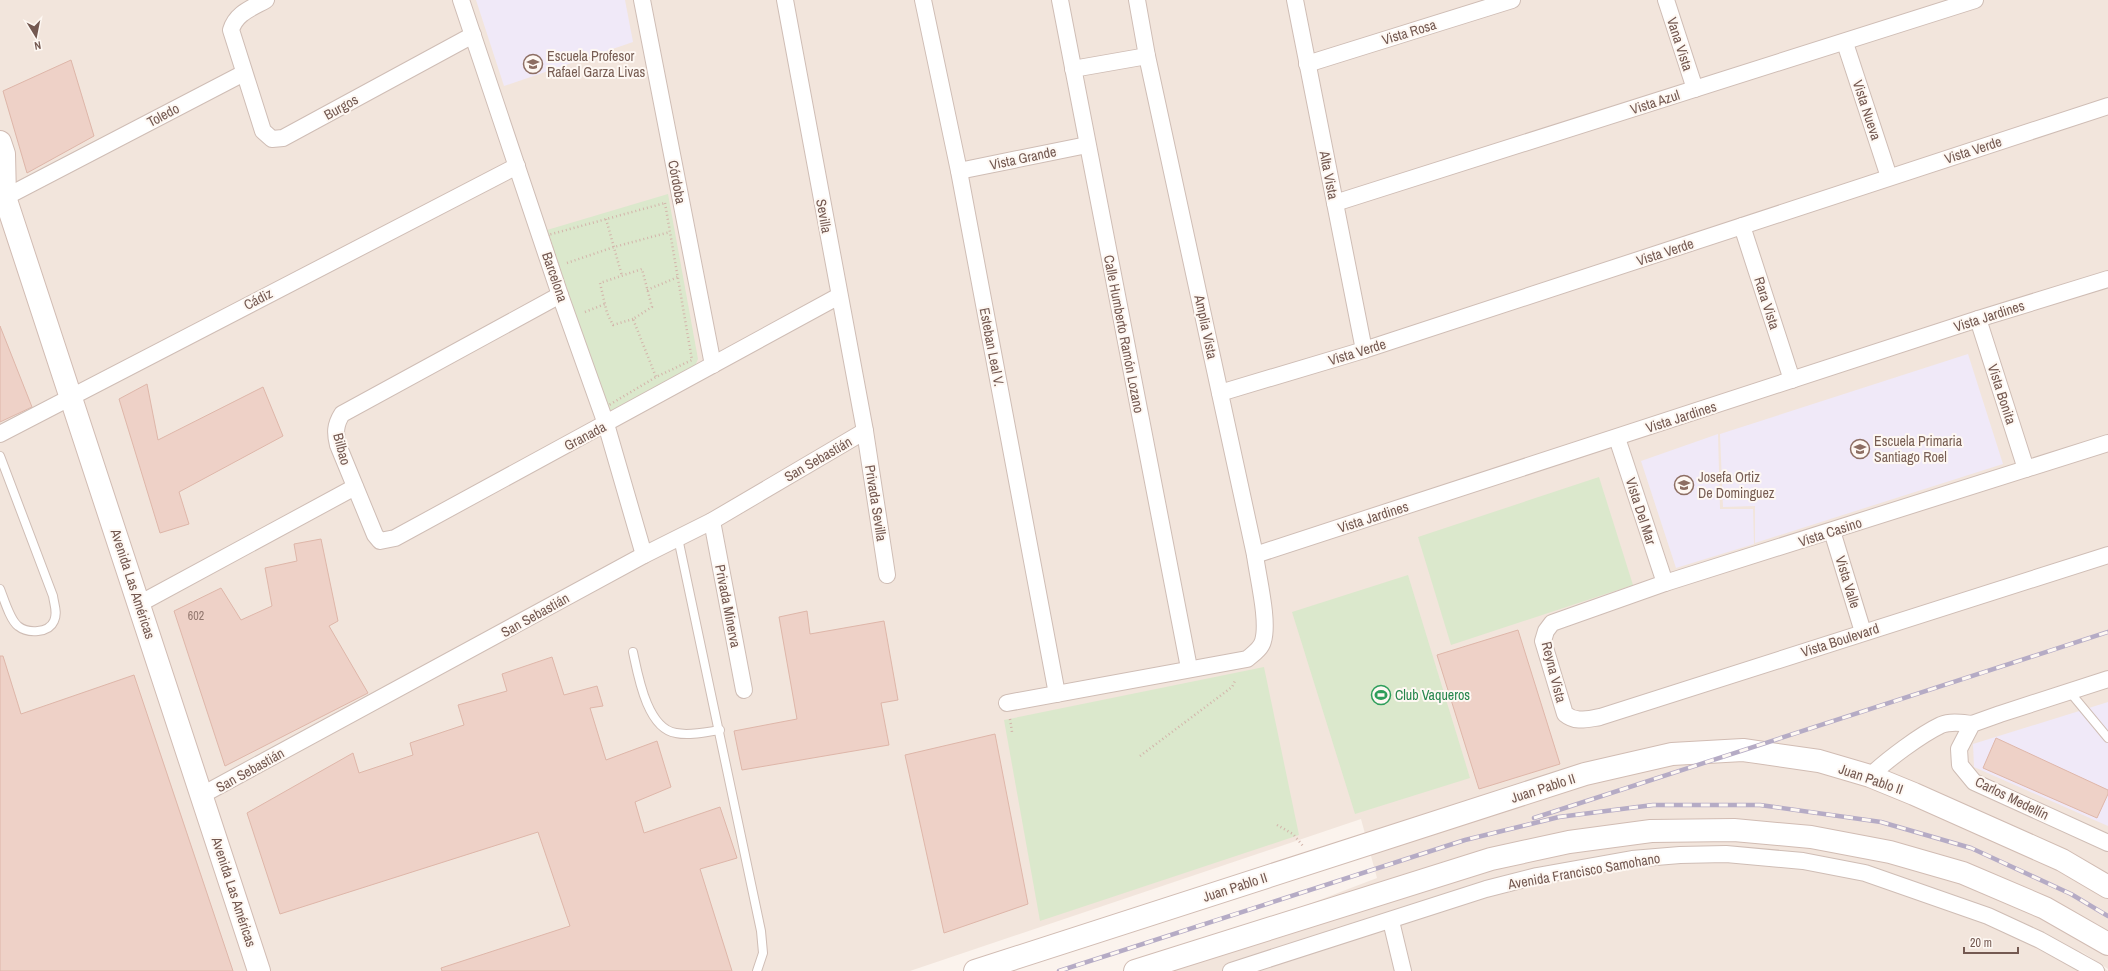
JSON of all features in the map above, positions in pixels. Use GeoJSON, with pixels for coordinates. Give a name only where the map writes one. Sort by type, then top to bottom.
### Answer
{"type":"FeatureCollection","features":[{"type":"Feature","properties":{"kind":"main road","name":"Avenida Las Américas"},"geometry":{"type":"LineString","coordinates":[[0,142],[4,154],[2,196],[71,396],[259,971]]}},
{"type":"Feature","properties":{"kind":"main road","name":"Juan Pablo II"},"geometry":{"type":"LineString","coordinates":[[975,971],[1585,774],[1672,754],[1743,750],[1819,761],[1870,776],[2062,860],[2108,887]]}},
{"type":"Feature","properties":{"kind":"main road"},"geometry":{"type":"LineString","coordinates":[[1135,971],[1491,859],[1569,842],[1651,831],[1734,830],[1811,837],[1890,852],[1963,873],[2045,908],[2108,944]]}},
{"type":"Feature","properties":{"kind":"street"},"geometry":{"type":"LineString","coordinates":[[244,73],[231,30],[233,21],[243,13],[266,0]]}},
{"type":"Feature","properties":{"kind":"street","name":"Barcelona"},"geometry":{"type":"LineString","coordinates":[[461,0],[560,295],[606,424],[644,556]]}},
{"type":"Feature","properties":{"kind":"street","name":"Córdoba"},"geometry":{"type":"LineString","coordinates":[[642,0],[713,365]]}},
{"type":"Feature","properties":{"kind":"street","name":"Sevilla"},"geometry":{"type":"LineString","coordinates":[[785,0],[865,431]]}},
{"type":"Feature","properties":{"kind":"street","name":"Esteban Leal V."},"geometry":{"type":"LineString","coordinates":[[923,0],[958,172],[1058,694]]}},
{"type":"Feature","properties":{"kind":"street","name":"Calle Humberto Ramón Lozano"},"geometry":{"type":"LineString","coordinates":[[1060,0],[1189,668]]}},
{"type":"Feature","properties":{"kind":"street","name":"Amplia Vista"},"geometry":{"type":"LineString","coordinates":[[1137,0],[1147,56],[1255,555],[1266,628],[1263,643],[1251,656]]}},
{"type":"Feature","properties":{"kind":"street","name":"Alta Vista"},"geometry":{"type":"LineString","coordinates":[[1295,0],[1364,350]]}},
{"type":"Feature","properties":{"kind":"street","name":"Vista Rosa"},"geometry":{"type":"LineString","coordinates":[[1307,64],[1512,0]]}},
{"type":"Feature","properties":{"kind":"street","name":"Vana Vista"},"geometry":{"type":"LineString","coordinates":[[1666,0],[1695,89]]}},
{"type":"Feature","properties":{"kind":"street","name":"Vista Azul"},"geometry":{"type":"LineString","coordinates":[[1335,203],[1975,0]]}},
{"type":"Feature","properties":{"kind":"street","name":"Burgos"},"geometry":{"type":"LineString","coordinates":[[244,73],[263,131],[272,138],[283,138],[473,35]]}},
{"type":"Feature","properties":{"kind":"street","name":"Vista Nueva"},"geometry":{"type":"LineString","coordinates":[[1845,42],[1889,177]]}},
{"type":"Feature","properties":{"kind":"street"},"geometry":{"type":"LineString","coordinates":[[1073,69],[1147,56]]}},
{"type":"Feature","properties":{"kind":"street","name":"Toledo"},"geometry":{"type":"LineString","coordinates":[[2,196],[244,73]]}},
{"type":"Feature","properties":{"kind":"street","name":"Vista Verde"},"geometry":{"type":"LineString","coordinates":[[1220,393],[1364,350],[2108,106]]}},
{"type":"Feature","properties":{"kind":"street","name":"Vista Grande"},"geometry":{"type":"LineString","coordinates":[[958,172],[1087,145]]}},
{"type":"Feature","properties":{"kind":"street","name":"Cádiz"},"geometry":{"type":"LineString","coordinates":[[0,434],[517,166]]}},
{"type":"Feature","properties":{"kind":"street","name":"Rara Vista"},"geometry":{"type":"LineString","coordinates":[[1742,226],[1792,380]]}},
{"type":"Feature","properties":{"kind":"street","name":"Vista Jardines"},"geometry":{"type":"LineString","coordinates":[[1255,555],[1978,319],[2108,279]]}},
{"type":"Feature","properties":{"kind":"street","name":"Bilbao"},"geometry":{"type":"LineString","coordinates":[[355,487],[338,445],[336,423],[342,414],[560,295]]}},
{"type":"Feature","properties":{"kind":"street","name":"Granada"},"geometry":{"type":"LineString","coordinates":[[355,487],[375,535],[380,540],[395,538],[839,296]]}},
{"type":"Feature","properties":{"kind":"street","name":"Vista Bonita"},"geometry":{"type":"LineString","coordinates":[[1978,319],[2026,469]]}},
{"type":"Feature","properties":{"kind":"street","name":"San Sebastián"},"geometry":{"type":"LineString","coordinates":[[202,796],[644,556],[712,521],[865,431]]}},
{"type":"Feature","properties":{"kind":"street","name":"Privada Sevilla"},"geometry":{"type":"LineString","coordinates":[[865,431],[887,575]]}},
{"type":"Feature","properties":{"kind":"street","name":"Vista Del Mar"},"geometry":{"type":"LineString","coordinates":[[1617,438],[1665,584]]}},
{"type":"Feature","properties":{"kind":"street","name":"Vista Casino"},"geometry":{"type":"LineString","coordinates":[[1552,623],[1665,584],[2108,443]]}},
{"type":"Feature","properties":{"kind":"street"},"geometry":{"type":"LineString","coordinates":[[139,604],[355,487]]}},
{"type":"Feature","properties":{"kind":"street","name":"Privada Minerva"},"geometry":{"type":"LineString","coordinates":[[712,521],[744,690]]}},
{"type":"Feature","properties":{"kind":"street","name":"Vista Valle"},"geometry":{"type":"LineString","coordinates":[[1832,531],[1863,632]]}},
{"type":"Feature","properties":{"kind":"street","name":"Vista Boulevard"},"geometry":{"type":"LineString","coordinates":[[1571,719],[1582,720],[1600,717],[2108,555]]}},
{"type":"Feature","properties":{"kind":"street","name":"Reyna Vista"},"geometry":{"type":"LineString","coordinates":[[1552,623],[1546,631],[1543,641],[1565,714],[1571,719]]}},
{"type":"Feature","properties":{"kind":"street"},"geometry":{"type":"LineString","coordinates":[[1007,703],[1251,656]]}},
{"type":"Feature","properties":{"kind":"street"},"geometry":{"type":"LineString","coordinates":[[1870,776],[1888,760],[1942,725],[1958,723],[1972,724],[2108,679]]}},
{"type":"Feature","properties":{"kind":"street","name":"Carlos Medellín"},"geometry":{"type":"LineString","coordinates":[[1972,724],[1959,749],[1960,765],[1974,782],[2108,843]]}},
{"type":"Feature","properties":{"kind":"street","name":"Avenida Francisco Samohano"},"geometry":{"type":"LineString","coordinates":[[1231,971],[1391,921],[1486,889],[1537,876],[1632,859],[1680,855],[1726,854],[1802,861],[1865,872],[1988,916],[2040,940],[2096,971]]}},
{"type":"Feature","properties":{"kind":"street"},"geometry":{"type":"LineString","coordinates":[[1391,921],[1404,971]]}},
{"type":"Feature","properties":{"kind":"lane"},"geometry":{"type":"LineString","coordinates":[[0,456],[53,596],[56,611],[54,621],[45,630],[32,631],[18,626],[7,608],[0,589]]}},
{"type":"Feature","properties":{"kind":"lane"},"geometry":{"type":"LineString","coordinates":[[678,538],[720,730],[761,931],[763,953],[757,971]]}},
{"type":"Feature","properties":{"kind":"lane"},"geometry":{"type":"LineString","coordinates":[[633,652],[647,704],[653,715],[665,727],[674,733],[687,734],[720,730]]}},
{"type":"Feature","properties":{"kind":"lane"},"geometry":{"type":"LineString","coordinates":[[2069,692],[2108,738]]}},
{"type":"Feature","properties":{"kind":"path"},"geometry":{"type":"LineString","coordinates":[[665,203],[670,232],[692,360],[656,377],[604,408],[548,235],[665,203]]}},
{"type":"Feature","properties":{"kind":"path"},"geometry":{"type":"LineString","coordinates":[[606,219],[622,276]]}},
{"type":"Feature","properties":{"kind":"path"},"geometry":{"type":"LineString","coordinates":[[558,266],[614,247],[670,232]]}},
{"type":"Feature","properties":{"kind":"path"},"geometry":{"type":"LineString","coordinates":[[642,269],[647,290],[652,307],[633,319],[613,325],[605,304],[600,283],[642,269]]}},
{"type":"Feature","properties":{"kind":"path"},"geometry":{"type":"LineString","coordinates":[[647,290],[678,277]]}},
{"type":"Feature","properties":{"kind":"path"},"geometry":{"type":"LineString","coordinates":[[575,316],[605,304]]}},
{"type":"Feature","properties":{"kind":"path"},"geometry":{"type":"LineString","coordinates":[[633,319],[656,377]]}},
{"type":"Feature","properties":{"kind":"path"},"geometry":{"type":"LineString","coordinates":[[1140,756],[1232,687],[1251,656]]}},
{"type":"Feature","properties":{"kind":"path"},"geometry":{"type":"LineString","coordinates":[[1277,825],[1296,837],[1312,862]]}},
{"type":"Feature","properties":{"kind":"shaded area"},"geometry":{"type":"Polygon","coordinates":[[[0,0],[2108,0],[2108,969],[2076,948],[2108,971],[1402,971],[1386,911],[1401,971],[1134,971],[1377,878],[1361,819],[910,971],[0,971],[0,0]]]}},
{"type":"Feature","properties":{"kind":"shaded area","name":"Escuela Profesor Rafael Garza Livas"},"geometry":{"type":"Polygon","coordinates":[[[476,0],[625,0],[633,42],[504,86],[476,0]]]}},
{"type":"Feature","properties":{"kind":"shaded area","name":"Escuela Primaria Santiago Roel"},"geometry":{"type":"Polygon","coordinates":[[[1968,354],[2003,464],[1755,543],[1755,506],[1723,507],[1720,434],[1968,354]]]}},
{"type":"Feature","properties":{"kind":"shaded area","name":"Josefa Ortiz De Dominguez"},"geometry":{"type":"Polygon","coordinates":[[[1718,434],[1720,509],[1753,509],[1754,544],[1676,568],[1641,461],[1718,434]]]}},
{"type":"Feature","properties":{"kind":"shaded area"},"geometry":{"type":"Polygon","coordinates":[[[2108,702],[2108,826],[1974,767],[1973,744],[2108,702]]]}},
{"type":"Feature","properties":{"kind":"green space"},"geometry":{"type":"Polygon","coordinates":[[[668,194],[698,359],[695,366],[613,411],[604,408],[547,230],[668,194]]]}},
{"type":"Feature","properties":{"kind":"green space"},"geometry":{"type":"Polygon","coordinates":[[[1599,477],[1633,585],[1451,645],[1418,537],[1599,477]]]}},
{"type":"Feature","properties":{"kind":"green space","name":"Club Vaqueros"},"geometry":{"type":"Polygon","coordinates":[[[1408,575],[1470,778],[1355,814],[1292,612],[1408,575]]]}},
{"type":"Feature","properties":{"kind":"green space"},"geometry":{"type":"Polygon","coordinates":[[[1264,667],[1299,835],[1040,921],[1004,720],[1264,667]]]}},
{"type":"Feature","properties":{"kind":"building"},"geometry":{"type":"Polygon","coordinates":[[[71,60],[94,136],[27,173],[3,91],[71,60]]]}},
{"type":"Feature","properties":{"kind":"building"},"geometry":{"type":"Polygon","coordinates":[[[0,326],[32,407],[0,422],[0,326]]]}},
{"type":"Feature","properties":{"kind":"building"},"geometry":{"type":"Polygon","coordinates":[[[147,384],[158,440],[263,387],[283,436],[179,492],[189,524],[160,533],[119,399],[147,384]]]}},
{"type":"Feature","properties":{"kind":"building"},"geometry":{"type":"Polygon","coordinates":[[[321,539],[338,621],[329,626],[368,693],[225,766],[174,611],[221,588],[241,620],[272,606],[265,568],[297,561],[294,544],[321,539]]]}},
{"type":"Feature","properties":{"kind":"building"},"geometry":{"type":"Polygon","coordinates":[[[807,611],[810,634],[884,621],[898,700],[881,703],[889,745],[742,770],[734,731],[797,719],[779,617],[807,611]]]}},
{"type":"Feature","properties":{"kind":"building","name":"Club Vaqueros"},"geometry":{"type":"Polygon","coordinates":[[[1518,630],[1560,764],[1479,789],[1437,655],[1518,630]]]}},
{"type":"Feature","properties":{"kind":"building"},"geometry":{"type":"Polygon","coordinates":[[[0,656],[3,656],[21,714],[134,675],[233,971],[0,971],[0,656]]]}},
{"type":"Feature","properties":{"kind":"building"},"geometry":{"type":"Polygon","coordinates":[[[552,657],[564,695],[597,686],[603,706],[590,708],[606,760],[657,741],[671,787],[635,802],[644,833],[720,807],[737,858],[700,869],[732,971],[442,971],[441,968],[570,926],[538,832],[280,914],[247,813],[353,753],[359,773],[413,755],[410,743],[464,725],[458,705],[507,691],[502,674],[552,657]]]}},
{"type":"Feature","properties":{"kind":"building"},"geometry":{"type":"Polygon","coordinates":[[[995,734],[1028,904],[944,933],[905,755],[995,734]]]}},
{"type":"Feature","properties":{"kind":"building"},"geometry":{"type":"Polygon","coordinates":[[[1996,738],[2108,790],[2108,794],[2097,818],[1983,768],[1996,738]]]}},
{"type":"Feature","properties":{"kind":"railway"},"geometry":{"type":"LineString","coordinates":[[1534,818],[2108,632]]}},
{"type":"Feature","properties":{"kind":"railway"},"geometry":{"type":"LineString","coordinates":[[1059,971],[1465,840],[1559,817],[1653,805],[1760,805],[1881,822],[1971,848],[2071,894],[2108,916]]}},
{"type":"Feature","properties":{"kind":"place","name":"Escuela Profesor Rafael Garza Livas"},"geometry":{"type":"Point","coordinates":[533,64]}},
{"type":"Feature","properties":{"kind":"place","name":"Escuela Primaria Santiago Roel"},"geometry":{"type":"Point","coordinates":[1860,449]}},
{"type":"Feature","properties":{"kind":"place","name":"Josefa Ortiz De Dominguez"},"geometry":{"type":"Point","coordinates":[1684,485]}},
{"type":"Feature","properties":{"kind":"place","name":"Club Vaqueros"},"geometry":{"type":"Point","coordinates":[1381,695]}}]}
